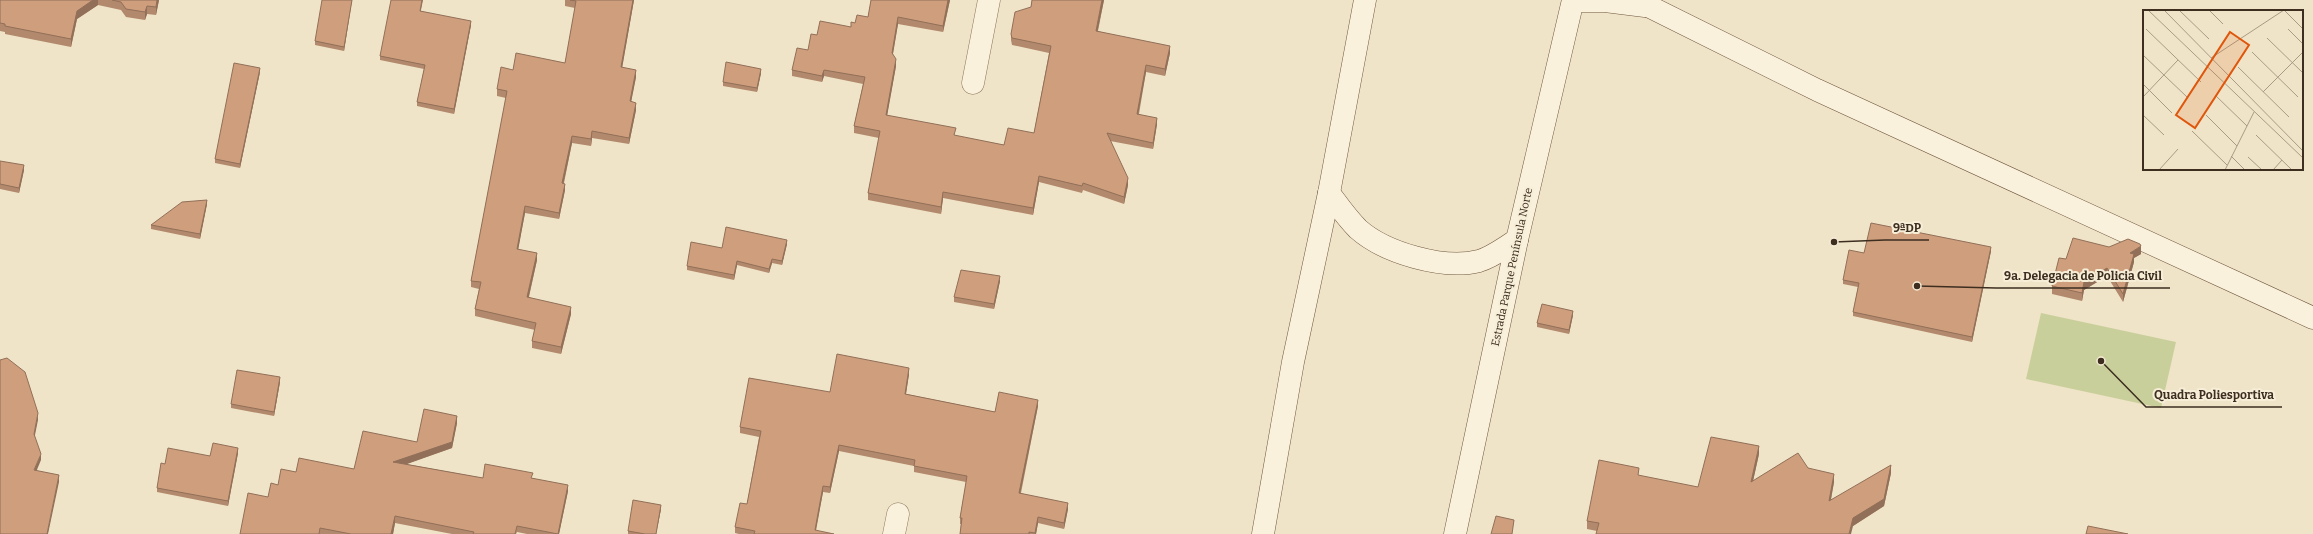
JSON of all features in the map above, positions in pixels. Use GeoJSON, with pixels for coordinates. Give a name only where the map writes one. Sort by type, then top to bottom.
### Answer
{"type":"FeatureCollection","features":[{"type":"Feature","properties":{"kind":"main road"},"geometry":{"type":"LineString","coordinates":[[973,83],[989,0]]}},
{"type":"Feature","properties":{"kind":"main road"},"geometry":{"type":"LineString","coordinates":[[1263,534],[1293,362],[1329,193],[1365,0]]}},
{"type":"Feature","properties":{"kind":"main road"},"geometry":{"type":"LineString","coordinates":[[1573,1],[1641,3],[1817,90],[2313,318]]}},
{"type":"Feature","properties":{"kind":"main road","name":"Estrada Parque Península Norte"},"geometry":{"type":"LineString","coordinates":[[1455,534],[1517,240],[1573,1]]}},
{"type":"Feature","properties":{"kind":"main road"},"geometry":{"type":"LineString","coordinates":[[1329,193],[1358,228],[1376,242],[1418,258],[1440,261],[1479,261],[1517,240]]}},
{"type":"Feature","properties":{"kind":"green space"},"geometry":{"type":"Polygon","coordinates":[[[2041,313],[2176,342],[2161,408],[2026,379],[2041,313]]]}},
{"type":"Feature","properties":{"kind":"building"},"geometry":{"type":"Polygon","coordinates":[[[0,0],[93,0],[77,11],[71,39],[5,26],[5,24],[0,23],[0,0]]]}},
{"type":"Feature","properties":{"kind":"building"},"geometry":{"type":"Polygon","coordinates":[[[112,0],[157,0],[156,7],[147,6],[145,12],[126,9],[121,2],[112,0]]]}},
{"type":"Feature","properties":{"kind":"building"},"geometry":{"type":"Polygon","coordinates":[[[322,0],[352,0],[344,47],[315,41],[322,0]]]}},
{"type":"Feature","properties":{"kind":"building"},"geometry":{"type":"Polygon","coordinates":[[[391,0],[422,0],[420,11],[471,21],[454,109],[417,102],[425,65],[380,56],[391,0]]]}},
{"type":"Feature","properties":{"kind":"building"},"geometry":{"type":"Polygon","coordinates":[[[570,0],[633,0],[621,67],[636,70],[630,101],[636,103],[629,138],[592,131],[591,139],[572,136],[562,183],[565,184],[559,213],[525,206],[517,249],[537,253],[527,297],[571,307],[561,347],[532,341],[536,323],[475,309],[481,282],[471,281],[507,91],[497,89],[501,67],[513,70],[516,53],[565,63],[576,1],[570,0]]]}},
{"type":"Feature","properties":{"kind":"building"},"geometry":{"type":"Polygon","coordinates":[[[871,0],[948,0],[943,26],[898,17],[892,53],[896,59],[886,115],[956,128],[954,135],[1004,145],[1008,128],[1034,133],[1051,46],[1012,38],[1011,34],[1015,12],[1031,7],[1032,0],[1102,0],[1096,31],[1170,46],[1165,69],[1146,65],[1137,114],[1157,118],[1153,143],[1107,133],[1128,178],[1124,197],[1083,183],[1082,186],[1039,176],[1033,208],[943,192],[941,207],[868,193],[880,131],[854,126],[865,77],[824,70],[822,76],[792,70],[797,48],[808,50],[811,34],[817,35],[820,21],[851,27],[851,22],[855,23],[857,15],[868,17],[871,0]]]}},
{"type":"Feature","properties":{"kind":"building"},"geometry":{"type":"Polygon","coordinates":[[[726,62],[761,69],[757,88],[723,82],[726,62]]]}},
{"type":"Feature","properties":{"kind":"building"},"geometry":{"type":"Polygon","coordinates":[[[234,63],[260,68],[240,164],[215,159],[234,63]]]}},
{"type":"Feature","properties":{"kind":"building"},"geometry":{"type":"Polygon","coordinates":[[[0,161],[24,165],[19,188],[0,184],[0,161]]]}},
{"type":"Feature","properties":{"kind":"building"},"geometry":{"type":"Polygon","coordinates":[[[207,200],[200,234],[151,225],[182,202],[207,200]]]}},
{"type":"Feature","properties":{"kind":"building"},"geometry":{"type":"Polygon","coordinates":[[[1871,223],[1991,247],[1972,337],[1853,312],[1859,283],[1843,280],[1849,250],[1864,253],[1871,223]]]}},
{"type":"Feature","properties":{"kind":"building"},"geometry":{"type":"Polygon","coordinates":[[[726,227],[787,240],[782,261],[772,259],[769,269],[737,261],[734,275],[687,266],[691,242],[722,248],[726,227]]]}},
{"type":"Feature","properties":{"kind":"building"},"geometry":{"type":"Polygon","coordinates":[[[2073,238],[2109,247],[2128,239],[2140,244],[2141,246],[2130,253],[2134,254],[2123,294],[2107,268],[2084,282],[2082,293],[2052,286],[2059,258],[2066,259],[2073,238]]]}},
{"type":"Feature","properties":{"kind":"building"},"geometry":{"type":"Polygon","coordinates":[[[961,270],[1000,276],[994,304],[954,297],[961,270]]]}},
{"type":"Feature","properties":{"kind":"building"},"geometry":{"type":"Polygon","coordinates":[[[1542,304],[1573,311],[1569,330],[1537,323],[1542,304]]]}},
{"type":"Feature","properties":{"kind":"building"},"geometry":{"type":"Polygon","coordinates":[[[837,354],[909,368],[905,394],[995,412],[999,392],[1038,400],[1019,493],[1068,503],[1064,523],[1038,517],[1035,533],[960,534],[962,518],[960,518],[967,476],[914,466],[915,460],[839,445],[830,487],[823,486],[815,530],[834,534],[754,534],[755,531],[735,527],[740,503],[747,504],[761,431],[740,427],[749,378],[830,392],[837,354]]]}},
{"type":"Feature","properties":{"kind":"building"},"geometry":{"type":"Polygon","coordinates":[[[7,358],[25,372],[38,413],[34,434],[41,454],[34,470],[59,475],[47,534],[0,534],[0,360],[7,358]]]}},
{"type":"Feature","properties":{"kind":"building"},"geometry":{"type":"Polygon","coordinates":[[[237,370],[280,377],[274,412],[231,404],[237,370]]]}},
{"type":"Feature","properties":{"kind":"building"},"geometry":{"type":"Polygon","coordinates":[[[424,409],[457,416],[452,442],[393,462],[483,478],[485,464],[533,473],[531,478],[568,485],[558,534],[517,526],[515,534],[473,534],[474,532],[395,516],[391,534],[351,534],[320,528],[319,534],[240,534],[248,493],[268,497],[271,483],[278,485],[281,469],[296,472],[299,458],[354,469],[363,431],[417,442],[424,409]]]}},
{"type":"Feature","properties":{"kind":"building"},"geometry":{"type":"Polygon","coordinates":[[[1711,437],[1759,446],[1751,482],[1798,453],[1808,468],[1834,474],[1829,501],[1891,465],[1884,499],[1853,518],[1849,534],[1596,534],[1599,523],[1587,521],[1599,460],[1639,468],[1638,475],[1698,487],[1711,437]]]}},
{"type":"Feature","properties":{"kind":"building"},"geometry":{"type":"Polygon","coordinates":[[[213,443],[238,448],[228,501],[157,488],[161,463],[165,464],[168,448],[210,456],[213,443]]]}},
{"type":"Feature","properties":{"kind":"building"},"geometry":{"type":"Polygon","coordinates":[[[633,500],[661,505],[656,534],[628,531],[633,500]]]}},
{"type":"Feature","properties":{"kind":"building"},"geometry":{"type":"Polygon","coordinates":[[[1496,516],[1514,520],[1512,534],[1491,534],[1496,516]]]}},
{"type":"Feature","properties":{"kind":"building"},"geometry":{"type":"Polygon","coordinates":[[[2088,526],[2128,534],[2086,534],[2088,526]]]}},
{"type":"Feature","properties":{"kind":"place","name":"9ªDP"},"geometry":{"type":"Point","coordinates":[1834,242]}},
{"type":"Feature","properties":{"kind":"place","name":"9a. Delegacia de Policia Civil"},"geometry":{"type":"Point","coordinates":[1917,286]}},
{"type":"Feature","properties":{"kind":"place","name":"Quadra Poliesportiva"},"geometry":{"type":"Point","coordinates":[2101,361]}}]}
